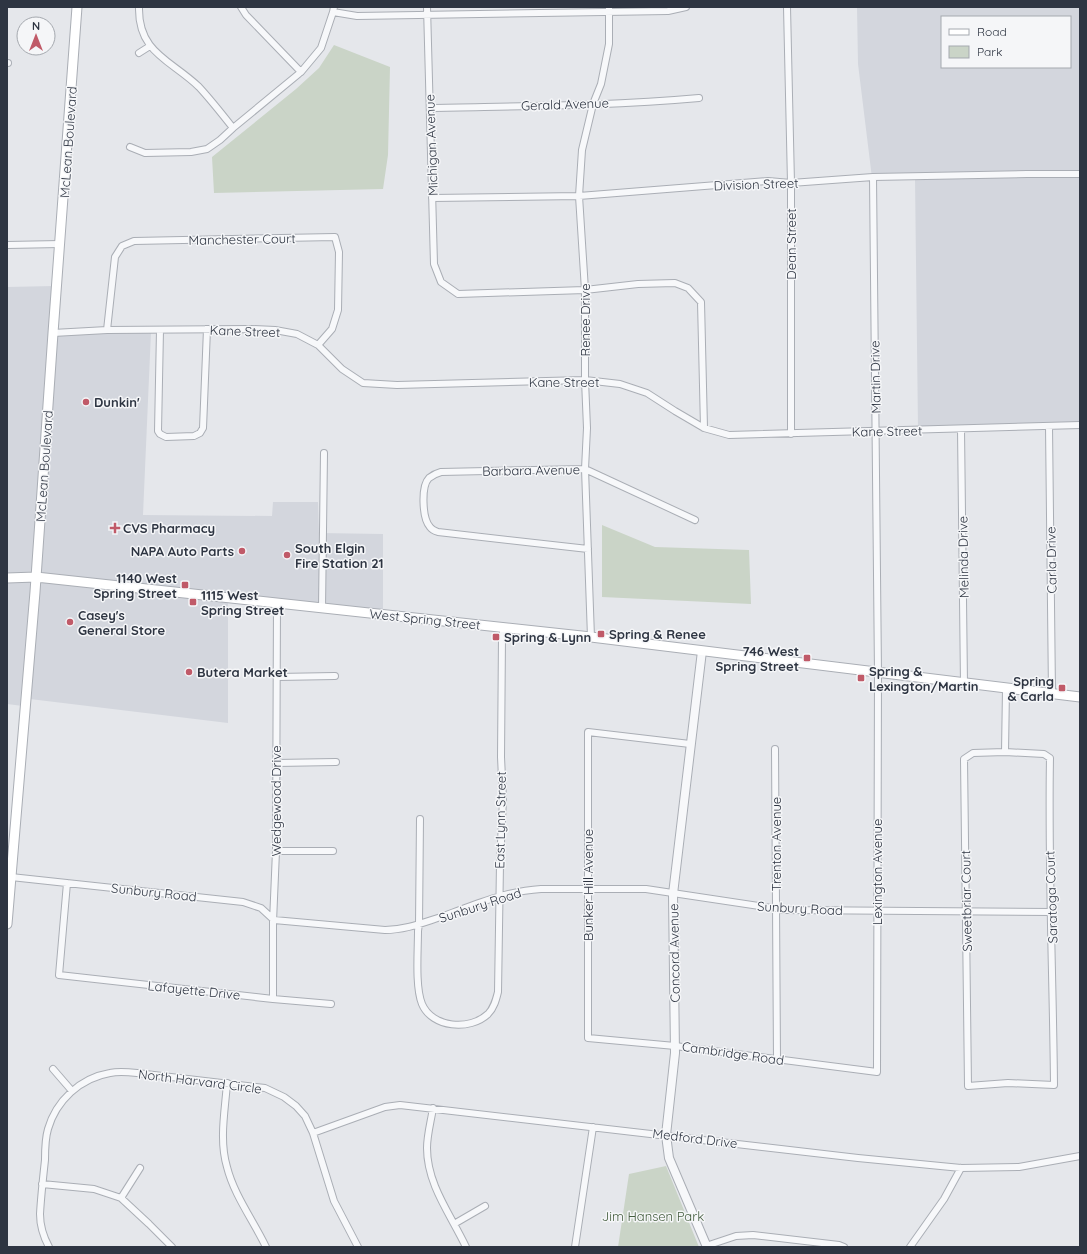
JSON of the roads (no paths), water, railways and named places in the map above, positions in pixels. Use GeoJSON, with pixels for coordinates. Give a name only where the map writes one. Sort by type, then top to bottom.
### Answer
{"type":"FeatureCollection","features":[{"type":"Feature","properties":{"kind":"main road","name":"McLean Boulevard"},"geometry":{"type":"LineString","coordinates":[[7,924],[36,577],[78,7]]}},
{"type":"Feature","properties":{"kind":"main road","name":"West Spring Street"},"geometry":{"type":"LineString","coordinates":[[7,578],[36,577],[277,604],[504,627],[1080,698]]}},
{"type":"Feature","properties":{"kind":"street"},"geometry":{"type":"LineString","coordinates":[[139,7],[139,23],[150,46],[161,58],[190,79],[233,128]]}},
{"type":"Feature","properties":{"kind":"street"},"geometry":{"type":"LineString","coordinates":[[241,7],[246,15],[301,72]]}},
{"type":"Feature","properties":{"kind":"street","name":"Michigan Avenue"},"geometry":{"type":"LineString","coordinates":[[427,7],[434,264],[441,282],[458,294],[586,290]]}},
{"type":"Feature","properties":{"kind":"street"},"geometry":{"type":"LineString","coordinates":[[130,147],[145,153],[191,152],[207,149],[220,140],[301,72],[321,48],[333,10],[357,16],[609,9],[668,11],[686,7]]}},
{"type":"Feature","properties":{"kind":"street","name":"Dean Street"},"geometry":{"type":"LineString","coordinates":[[787,7],[791,183],[791,434]]}},
{"type":"Feature","properties":{"kind":"street","name":"Renee Drive"},"geometry":{"type":"LineString","coordinates":[[591,637],[586,469],[586,290],[579,196],[582,150],[609,44],[609,9]]}},
{"type":"Feature","properties":{"kind":"street"},"geometry":{"type":"LineString","coordinates":[[139,53],[150,46]]}},
{"type":"Feature","properties":{"kind":"street","name":"Gerald Avenue"},"geometry":{"type":"LineString","coordinates":[[430,108],[593,104],[699,98]]}},
{"type":"Feature","properties":{"kind":"street","name":"Division Street"},"geometry":{"type":"LineString","coordinates":[[432,198],[579,196],[768,181],[791,183],[873,177],[1080,174]]}},
{"type":"Feature","properties":{"kind":"street","name":"Martin Drive"},"geometry":{"type":"LineString","coordinates":[[873,177],[878,673]]}},
{"type":"Feature","properties":{"kind":"street","name":"Manchester Court"},"geometry":{"type":"LineString","coordinates":[[107,330],[114,257],[122,246],[134,241],[335,237],[339,252],[338,310],[332,329],[318,345]]}},
{"type":"Feature","properties":{"kind":"street"},"geometry":{"type":"LineString","coordinates":[[7,245],[60,244]]}},
{"type":"Feature","properties":{"kind":"street"},"geometry":{"type":"LineString","coordinates":[[586,290],[638,284],[675,283],[688,288],[701,302],[704,428]]}},
{"type":"Feature","properties":{"kind":"street"},"geometry":{"type":"LineString","coordinates":[[160,330],[158,431],[166,437],[194,436],[200,433],[204,428],[207,329]]}},
{"type":"Feature","properties":{"kind":"street","name":"Kane Street"},"geometry":{"type":"LineString","coordinates":[[53,333],[107,330],[275,330],[297,334],[318,345],[342,369],[363,382],[397,385],[585,380],[620,384],[647,393],[704,428],[729,435],[876,430],[1080,426]]}},
{"type":"Feature","properties":{"kind":"street","name":"Carla Drive"},"geometry":{"type":"LineString","coordinates":[[1049,426],[1052,694]]}},
{"type":"Feature","properties":{"kind":"street","name":"Melinda Drive"},"geometry":{"type":"LineString","coordinates":[[961,429],[964,684]]}},
{"type":"Feature","properties":{"kind":"street"},"geometry":{"type":"LineString","coordinates":[[322,608],[324,454]]}},
{"type":"Feature","properties":{"kind":"street","name":"Barbara Avenue"},"geometry":{"type":"LineString","coordinates":[[588,549],[438,532],[429,527],[424,515],[424,488],[426,482],[435,474],[446,472],[586,469],[695,520]]}},
{"type":"Feature","properties":{"kind":"street","name":"Wedgewood Drive"},"geometry":{"type":"LineString","coordinates":[[273,999],[276,850],[277,604]]}},
{"type":"Feature","properties":{"kind":"street","name":"East Lynn Street"},"geometry":{"type":"LineString","coordinates":[[419,924],[418,993],[426,1011],[438,1021],[448,1024],[468,1024],[478,1021],[488,1014],[495,1004],[498,992],[499,896],[503,799],[501,757],[502,637],[504,627]]}},
{"type":"Feature","properties":{"kind":"street","name":"Concord Avenue"},"geometry":{"type":"LineString","coordinates":[[702,652],[673,894],[675,1046],[666,1135],[669,1158],[707,1246]]}},
{"type":"Feature","properties":{"kind":"street","name":"Lexington Avenue"},"geometry":{"type":"LineString","coordinates":[[877,1072],[878,673]]}},
{"type":"Feature","properties":{"kind":"street"},"geometry":{"type":"LineString","coordinates":[[277,677],[335,676]]}},
{"type":"Feature","properties":{"kind":"street"},"geometry":{"type":"LineString","coordinates":[[1004,752],[1006,689]]}},
{"type":"Feature","properties":{"kind":"street","name":"Bunker Hill Avenue"},"geometry":{"type":"LineString","coordinates":[[588,1038],[588,732],[690,744]]}},
{"type":"Feature","properties":{"kind":"street","name":"Trenton Avenue"},"geometry":{"type":"LineString","coordinates":[[775,749],[777,1060]]}},
{"type":"Feature","properties":{"kind":"street","name":"Sweetbriar Court"},"geometry":{"type":"LineString","coordinates":[[1004,752],[973,753],[964,759],[968,1086],[1008,1083],[1054,1085],[1054,1083]]}},
{"type":"Feature","properties":{"kind":"street","name":"Saratoga Court"},"geometry":{"type":"LineString","coordinates":[[1004,752],[1044,754],[1050,758],[1049,828],[1052,912],[1054,1083]]}},
{"type":"Feature","properties":{"kind":"street"},"geometry":{"type":"LineString","coordinates":[[276,763],[336,762]]}},
{"type":"Feature","properties":{"kind":"street"},"geometry":{"type":"LineString","coordinates":[[419,924],[420,819]]}},
{"type":"Feature","properties":{"kind":"street"},"geometry":{"type":"LineString","coordinates":[[276,850],[333,850]]}},
{"type":"Feature","properties":{"kind":"street","name":"Sunbury Road"},"geometry":{"type":"LineString","coordinates":[[11,877],[243,902],[261,908],[274,920],[385,930],[399,930],[499,896],[526,890],[646,889],[776,909],[877,912],[1052,912]]}},
{"type":"Feature","properties":{"kind":"street","name":"Lafayette Drive"},"geometry":{"type":"LineString","coordinates":[[67,883],[59,975],[331,1004]]}},
{"type":"Feature","properties":{"kind":"street","name":"Cambridge Road"},"geometry":{"type":"LineString","coordinates":[[588,1038],[675,1046],[877,1072]]}},
{"type":"Feature","properties":{"kind":"street"},"geometry":{"type":"LineString","coordinates":[[53,1069],[72,1091]]}},
{"type":"Feature","properties":{"kind":"street","name":"North Harvard Circle"},"geometry":{"type":"LineString","coordinates":[[49,1247],[44,1238],[40,1224],[42,1184],[48,1129],[58,1107],[72,1091],[81,1084],[95,1077],[118,1072],[265,1088],[284,1097],[306,1116],[313,1133],[334,1202],[358,1247]]}},
{"type":"Feature","properties":{"kind":"street"},"geometry":{"type":"LineString","coordinates":[[228,1083],[223,1139],[226,1165],[233,1186],[266,1247]]}},
{"type":"Feature","properties":{"kind":"street","name":"Medford Drive"},"geometry":{"type":"LineString","coordinates":[[313,1133],[385,1107],[400,1105],[858,1158],[961,1168],[1019,1167],[1080,1156]]}},
{"type":"Feature","properties":{"kind":"street"},"geometry":{"type":"LineString","coordinates":[[433,1108],[427,1147],[430,1170],[436,1190],[466,1247]]}},
{"type":"Feature","properties":{"kind":"street"},"geometry":{"type":"LineString","coordinates":[[575,1247],[593,1127]]}},
{"type":"Feature","properties":{"kind":"street"},"geometry":{"type":"LineString","coordinates":[[121,1198],[140,1168]]}},
{"type":"Feature","properties":{"kind":"street"},"geometry":{"type":"LineString","coordinates":[[910,1247],[944,1199],[961,1168]]}},
{"type":"Feature","properties":{"kind":"street"},"geometry":{"type":"LineString","coordinates":[[42,1184],[94,1189],[121,1198],[172,1247]]}},
{"type":"Feature","properties":{"kind":"street"},"geometry":{"type":"LineString","coordinates":[[454,1224],[485,1206]]}},
{"type":"Feature","properties":{"kind":"street"},"geometry":{"type":"LineString","coordinates":[[707,1246],[736,1236],[753,1235],[839,1245],[844,1247]]}},
{"type":"Feature","properties":{"kind":"place","name":"Dunkin'"},"geometry":{"type":"Point","coordinates":[86,402]}},
{"type":"Feature","properties":{"kind":"place","name":"CVS Pharmacy"},"geometry":{"type":"Point","coordinates":[115,528]}},
{"type":"Feature","properties":{"kind":"place","name":"NAPA Auto Parts"},"geometry":{"type":"Point","coordinates":[242,551]}},
{"type":"Feature","properties":{"kind":"place","name":"South Elgin Fire Station 21"},"geometry":{"type":"Point","coordinates":[287,555]}},
{"type":"Feature","properties":{"kind":"place","name":"1140 West Spring Street"},"geometry":{"type":"Point","coordinates":[185,585]}},
{"type":"Feature","properties":{"kind":"place","name":"1115 West Spring Street"},"geometry":{"type":"Point","coordinates":[193,602]}},
{"type":"Feature","properties":{"kind":"place","name":"Casey's General Store"},"geometry":{"type":"Point","coordinates":[70,622]}},
{"type":"Feature","properties":{"kind":"place","name":"Spring & Renee"},"geometry":{"type":"Point","coordinates":[601,634]}},
{"type":"Feature","properties":{"kind":"place","name":"Spring & Lynn"},"geometry":{"type":"Point","coordinates":[496,637]}},
{"type":"Feature","properties":{"kind":"place","name":"746 West Spring Street"},"geometry":{"type":"Point","coordinates":[807,658]}},
{"type":"Feature","properties":{"kind":"place","name":"Butera Market"},"geometry":{"type":"Point","coordinates":[189,672]}},
{"type":"Feature","properties":{"kind":"place","name":"Spring & Lexington/Martin"},"geometry":{"type":"Point","coordinates":[861,678]}},
{"type":"Feature","properties":{"kind":"place","name":"Spring & Carla"},"geometry":{"type":"Point","coordinates":[1062,688]}},
{"type":"Feature","properties":{"kind":"park label","name":"Jim Hansen Park"},"geometry":{"type":"Point","coordinates":[653,1216]}}]}
